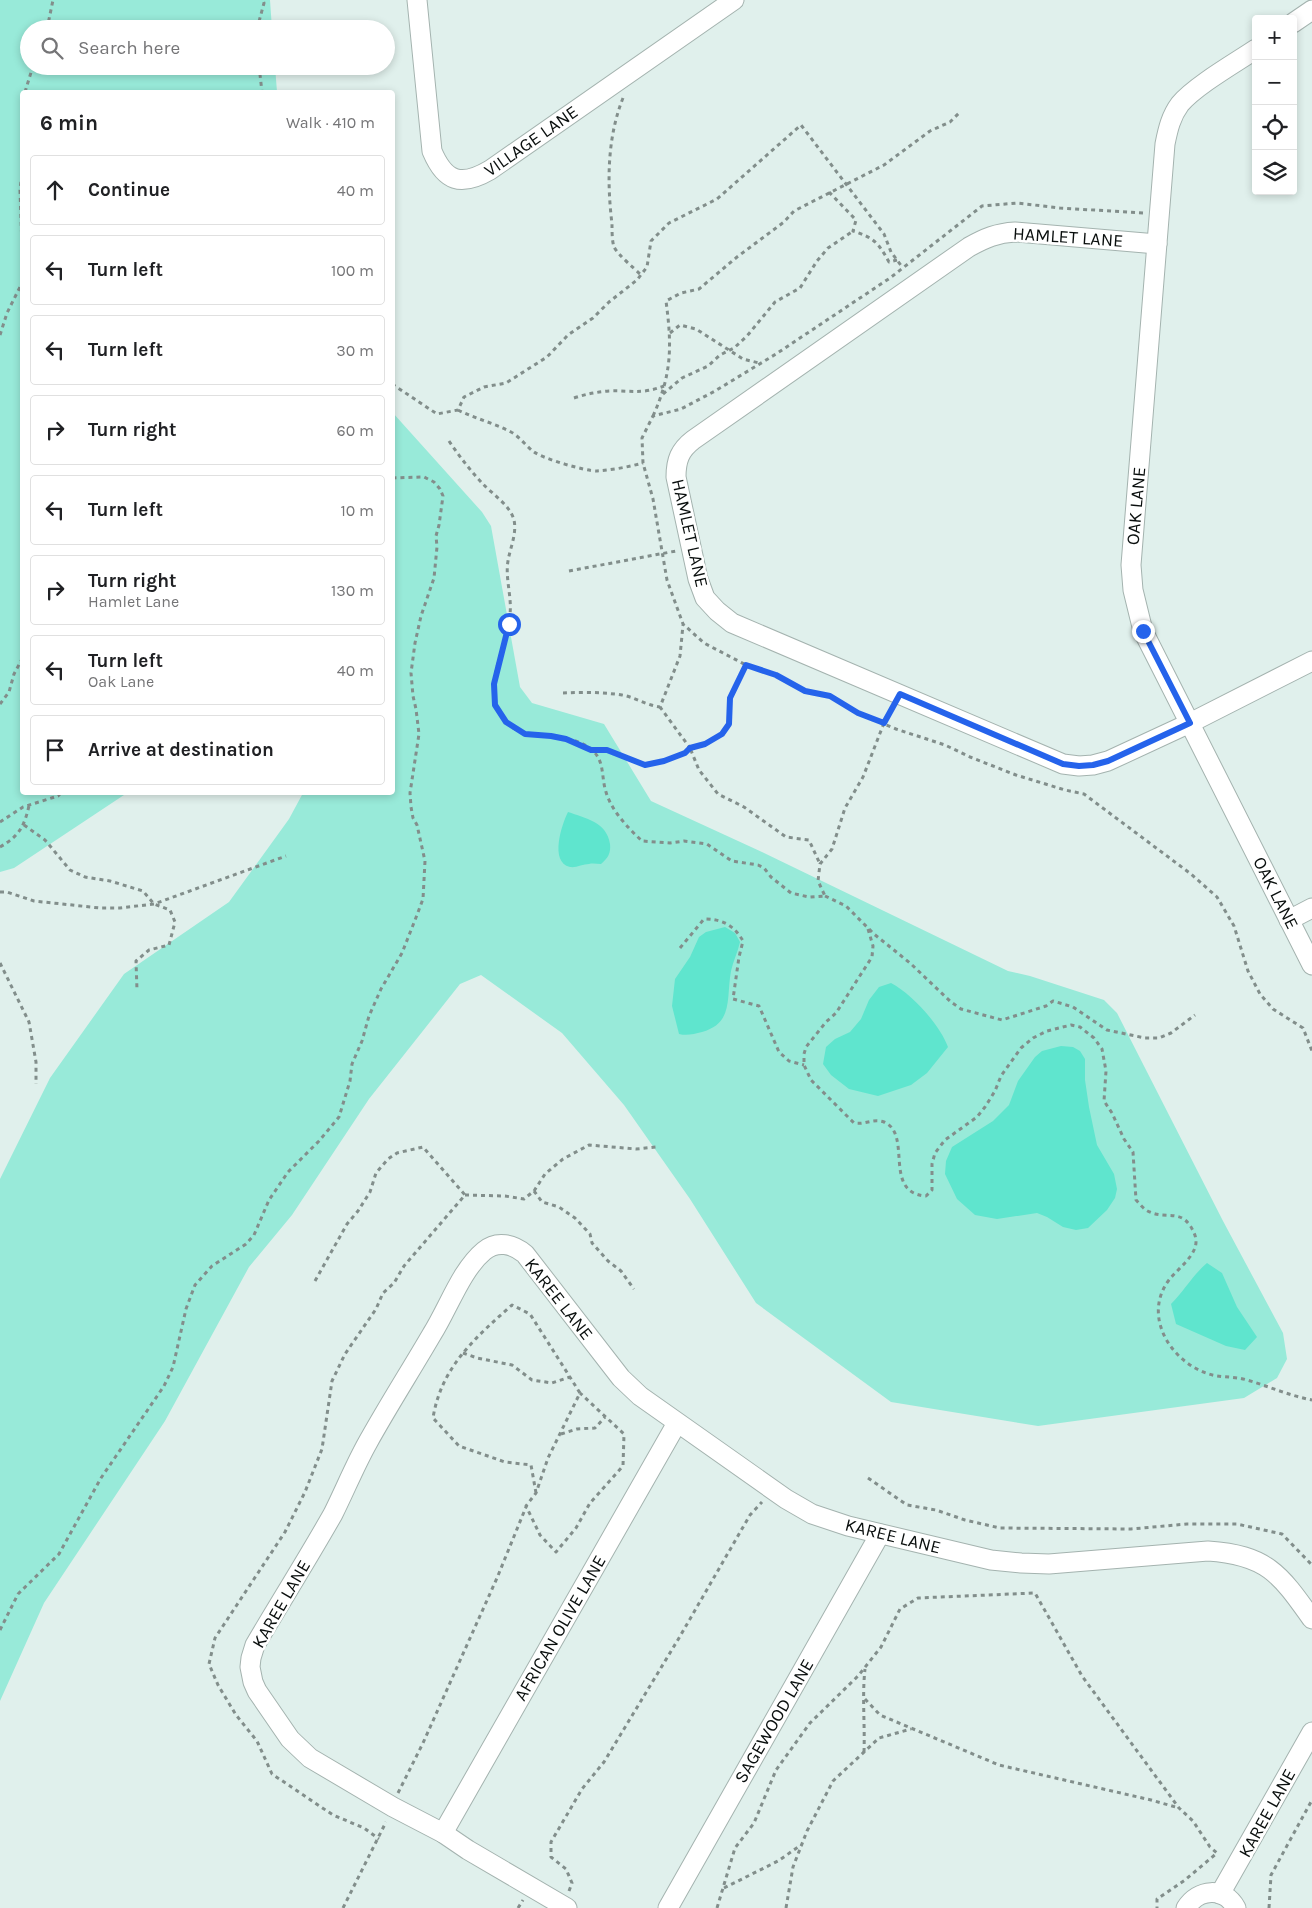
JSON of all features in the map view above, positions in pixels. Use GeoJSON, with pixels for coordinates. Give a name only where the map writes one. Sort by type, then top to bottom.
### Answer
{"type":"FeatureCollection","features":[{"type":"Feature","properties":{"kind":"street","name":"VILLAGE LANE"},"geometry":{"type":"LineString","coordinates":[[417,0],[432,151],[444,173],[455,180],[466,181],[478,177],[734,0]]}},
{"type":"Feature","properties":{"kind":"street"},"geometry":{"type":"LineString","coordinates":[[1297,20],[1312,10]]}},
{"type":"Feature","properties":{"kind":"street","name":"OAK LANE"},"geometry":{"type":"LineString","coordinates":[[1252,52],[1181,103],[1168,127],[1165,144],[1131,565],[1132,582],[1136,607],[1143,631],[1312,965]]}},
{"type":"Feature","properties":{"kind":"street","name":"HAMLET LANE"},"geometry":{"type":"LineString","coordinates":[[1157,244],[1016,232],[1000,233],[986,238],[969,247],[685,446],[679,454],[676,463],[676,477],[698,579],[706,598],[717,611],[732,623],[1063,764],[1079,766],[1108,761],[1190,723],[1312,661]]}},
{"type":"Feature","properties":{"kind":"street"},"geometry":{"type":"LineString","coordinates":[[1289,920],[1312,908]]}},
{"type":"Feature","properties":{"kind":"street","name":"KAREE LANE"},"geometry":{"type":"LineString","coordinates":[[565,1907],[468,1850],[443,1833],[316,1763],[284,1731],[257,1691],[251,1673],[251,1658],[255,1644],[333,1513],[368,1442],[477,1258],[484,1250],[498,1244],[508,1244],[517,1248],[542,1274],[621,1378],[640,1396],[773,1491],[812,1514],[880,1534],[991,1560],[1021,1563],[1049,1564],[1208,1551],[1232,1553],[1251,1558],[1270,1568],[1287,1584],[1312,1619]]}},
{"type":"Feature","properties":{"kind":"street","name":"AFRICAN OLIVE LANE"},"geometry":{"type":"LineString","coordinates":[[443,1833],[677,1423]]}},
{"type":"Feature","properties":{"kind":"street","name":"SAGEWOOD LANE"},"geometry":{"type":"LineString","coordinates":[[668,1908],[880,1534]]}},
{"type":"Feature","properties":{"kind":"street","name":"KAREE LANE"},"geometry":{"type":"LineString","coordinates":[[1220,1894],[1312,1732]]}},
{"type":"Feature","properties":{"kind":"street"},"geometry":{"type":"LineString","coordinates":[[1186,1908],[1197,1896],[1212,1892],[1228,1898],[1236,1908]]}},
{"type":"Feature","properties":{"kind":"path"},"geometry":{"type":"LineString","coordinates":[[49,20],[53,0]]}},
{"type":"Feature","properties":{"kind":"path"},"geometry":{"type":"LineString","coordinates":[[259,20],[264,3],[263,0]]}},
{"type":"Feature","properties":{"kind":"path"},"geometry":{"type":"LineString","coordinates":[[26,90],[30,75]]}},
{"type":"Feature","properties":{"kind":"path"},"geometry":{"type":"LineString","coordinates":[[260,75],[262,90]]}},
{"type":"Feature","properties":{"kind":"path"},"geometry":{"type":"LineString","coordinates":[[619,80],[625,93],[618,109],[611,148],[609,184],[614,248],[641,275]]}},
{"type":"Feature","properties":{"kind":"path"},"geometry":{"type":"LineString","coordinates":[[660,707],[680,656],[683,624],[667,580],[653,500],[642,463],[642,438],[663,394],[671,347],[666,301],[681,293],[699,289],[737,256],[784,222],[794,211],[884,165],[930,131],[950,122],[961,111]]}},
{"type":"Feature","properties":{"kind":"path"},"geometry":{"type":"LineString","coordinates":[[458,410],[464,397],[484,387],[506,383],[547,357],[568,335],[593,318],[641,275],[647,267],[651,241],[669,223],[717,199],[801,125],[884,234],[891,252],[903,268]]}},
{"type":"Feature","properties":{"kind":"path"},"geometry":{"type":"LineString","coordinates":[[663,394],[682,378],[708,366],[747,336],[775,302],[800,288],[817,261],[828,248],[853,231],[856,220],[829,192]]}},
{"type":"Feature","properties":{"kind":"path"},"geometry":{"type":"LineString","coordinates":[[653,416],[681,409],[760,364],[903,268],[982,206],[1017,203],[1104,211],[1138,212],[1159,217]]}},
{"type":"Feature","properties":{"kind":"path"},"geometry":{"type":"LineString","coordinates":[[853,231],[870,237],[879,244],[889,262],[897,260]]}},
{"type":"Feature","properties":{"kind":"path"},"geometry":{"type":"LineString","coordinates":[[0,335],[7,313],[20,287]]}},
{"type":"Feature","properties":{"kind":"path"},"geometry":{"type":"LineString","coordinates":[[670,333],[680,325],[696,329],[743,359],[760,364]]}},
{"type":"Feature","properties":{"kind":"path"},"geometry":{"type":"LineString","coordinates":[[395,386],[436,414],[458,410],[476,419],[496,424],[514,434],[535,453],[554,461],[595,471],[625,468],[642,463]]}},
{"type":"Feature","properties":{"kind":"path"},"geometry":{"type":"LineString","coordinates":[[574,398],[610,391],[632,393],[651,391],[664,386]]}},
{"type":"Feature","properties":{"kind":"path"},"geometry":{"type":"LineString","coordinates":[[449,441],[460,458],[505,506],[514,519],[514,532],[508,563],[511,613],[494,684],[495,705],[506,722],[525,734],[566,739],[591,750],[607,750],[645,765],[671,759],[685,753],[690,748],[705,744],[722,734],[729,724],[730,698],[746,665]]}},
{"type":"Feature","properties":{"kind":"path"},"geometry":{"type":"LineString","coordinates":[[0,1630],[18,1594],[58,1554],[101,1478],[164,1386],[173,1367],[186,1309],[195,1285],[212,1266],[246,1244],[254,1234],[269,1200],[288,1172],[319,1141],[338,1117],[350,1081],[352,1064],[362,1041],[369,1016],[381,989],[402,953],[423,899],[425,861],[417,825],[413,818],[410,793],[419,734],[413,696],[412,673],[415,643],[434,578],[437,547],[436,536],[443,496],[434,482],[424,477],[395,478]]}},
{"type":"Feature","properties":{"kind":"path"},"geometry":{"type":"LineString","coordinates":[[568,571],[691,548]]}},
{"type":"Feature","properties":{"kind":"path"},"geometry":{"type":"LineString","coordinates":[[683,624],[704,643],[746,665],[776,675],[805,691],[830,696],[858,713],[945,745],[1016,775],[1084,794],[1186,870],[1217,897],[1234,926],[1248,971],[1260,994],[1274,1009],[1303,1028],[1312,1051]]}},
{"type":"Feature","properties":{"kind":"path"},"geometry":{"type":"LineString","coordinates":[[0,704],[9,692],[14,674],[20,663]]}},
{"type":"Feature","properties":{"kind":"path"},"geometry":{"type":"LineString","coordinates":[[562,693],[590,692],[624,695],[646,704],[660,707],[690,748],[699,770],[718,794],[744,808],[786,837],[809,840],[820,864],[818,881],[825,896]]}},
{"type":"Feature","properties":{"kind":"path"},"geometry":{"type":"LineString","coordinates":[[820,864],[832,849],[845,808],[863,777],[884,723],[900,694]]}},
{"type":"Feature","properties":{"kind":"path"},"geometry":{"type":"LineString","coordinates":[[591,750],[599,759],[606,793],[615,810],[642,841],[707,844],[732,861],[764,868],[771,877],[791,893],[808,897],[825,896],[846,906],[868,929],[923,974],[951,1002],[961,1009],[1002,1020],[1046,1006],[1053,1001],[1073,1007],[1107,1030],[1145,1038],[1159,1038],[1172,1033],[1195,1015]]}},
{"type":"Feature","properties":{"kind":"path"},"geometry":{"type":"LineString","coordinates":[[0,822],[29,806],[59,795]]}},
{"type":"Feature","properties":{"kind":"path"},"geometry":{"type":"LineString","coordinates":[[0,847],[11,840],[24,825],[29,806]]}},
{"type":"Feature","properties":{"kind":"path"},"geometry":{"type":"LineString","coordinates":[[24,825],[45,840],[70,870],[85,877],[110,881],[143,891],[154,904],[170,910],[175,922],[169,945],[149,950],[136,961],[137,990]]}},
{"type":"Feature","properties":{"kind":"path"},"geometry":{"type":"LineString","coordinates":[[0,892],[7,892],[34,901],[100,908],[154,904],[286,856]]}},
{"type":"Feature","properties":{"kind":"path"},"geometry":{"type":"LineString","coordinates":[[680,948],[704,920],[722,921],[737,930],[743,941],[733,1000],[759,1006],[779,1052],[789,1061],[804,1065]]}},
{"type":"Feature","properties":{"kind":"path"},"geometry":{"type":"LineString","coordinates":[[868,929],[873,946],[872,956],[836,1013],[826,1022],[806,1047],[804,1065],[815,1085],[854,1123],[862,1124],[872,1120],[891,1126],[898,1139],[898,1163],[906,1186],[918,1195],[926,1196],[932,1190],[932,1164],[935,1153],[944,1140],[977,1117],[995,1091],[1001,1076],[1021,1048],[1033,1038],[1047,1031],[1072,1025],[1080,1027],[1094,1038],[1102,1050],[1106,1071],[1104,1101],[1133,1152],[1136,1200],[1149,1212],[1161,1215],[1170,1214],[1185,1219],[1194,1232],[1197,1244],[1192,1254],[1172,1275],[1164,1287],[1158,1302],[1158,1312],[1164,1337],[1174,1351],[1201,1372],[1238,1378],[1312,1400]]}},
{"type":"Feature","properties":{"kind":"path"},"geometry":{"type":"LineString","coordinates":[[0,963],[29,1022],[36,1062],[36,1084]]}},
{"type":"Feature","properties":{"kind":"path"},"geometry":{"type":"LineString","coordinates":[[315,1281],[347,1224],[358,1212],[370,1192],[376,1173],[388,1158],[397,1153],[422,1147],[465,1195],[504,1196],[524,1199],[534,1191],[545,1174],[563,1159],[589,1144],[636,1149],[656,1147]]}},
{"type":"Feature","properties":{"kind":"path"},"geometry":{"type":"LineString","coordinates":[[534,1191],[542,1202],[560,1207],[575,1218],[590,1234],[592,1243],[608,1261],[621,1271],[634,1288]]}},
{"type":"Feature","properties":{"kind":"path"},"geometry":{"type":"LineString","coordinates":[[364,1327],[383,1294],[394,1283],[404,1266],[465,1195]]}},
{"type":"Feature","properties":{"kind":"path"},"geometry":{"type":"LineString","coordinates":[[526,1506],[540,1536],[556,1552],[576,1528],[590,1502],[623,1466],[624,1434],[580,1393],[530,1314],[512,1305],[474,1339],[454,1363],[435,1403],[433,1418],[459,1446],[505,1462],[531,1465],[536,1493]]}},
{"type":"Feature","properties":{"kind":"path"},"geometry":{"type":"LineString","coordinates":[[463,1353],[477,1358],[512,1365],[532,1380],[552,1383],[570,1377]]}},
{"type":"Feature","properties":{"kind":"path"},"geometry":{"type":"LineString","coordinates":[[343,1908],[379,1839],[497,1578],[526,1506],[536,1493],[548,1458],[580,1393]]}},
{"type":"Feature","properties":{"kind":"path"},"geometry":{"type":"LineString","coordinates":[[560,1434],[577,1429],[595,1428],[605,1417]]}},
{"type":"Feature","properties":{"kind":"path"},"geometry":{"type":"LineString","coordinates":[[868,1478],[907,1505],[936,1510],[965,1520],[1000,1528],[1131,1529],[1187,1524],[1237,1524],[1282,1534],[1312,1565]]}},
{"type":"Feature","properties":{"kind":"path"},"geometry":{"type":"LineString","coordinates":[[565,1907],[572,1883],[566,1869],[551,1857],[551,1842],[582,1789],[604,1762],[750,1515],[773,1491]]}},
{"type":"Feature","properties":{"kind":"path"},"geometry":{"type":"LineString","coordinates":[[717,1908],[735,1848],[754,1823],[776,1770],[810,1723],[865,1668],[881,1647],[900,1609],[918,1598],[1035,1593],[1082,1676],[1179,1808],[1193,1822],[1210,1847],[1217,1853],[1185,1880],[1157,1899],[1157,1908]]}},
{"type":"Feature","properties":{"kind":"path"},"geometry":{"type":"LineString","coordinates":[[864,1752],[865,1699],[863,1687],[865,1668]]}},
{"type":"Feature","properties":{"kind":"path"},"geometry":{"type":"LineString","coordinates":[[865,1699],[880,1715],[999,1765],[1179,1808]]}},
{"type":"Feature","properties":{"kind":"path"},"geometry":{"type":"LineString","coordinates":[[787,1907],[793,1867],[801,1845],[820,1802],[833,1781],[879,1738],[911,1729]]}},
{"type":"Feature","properties":{"kind":"path"},"geometry":{"type":"LineString","coordinates":[[1269,1908],[1271,1875],[1312,1800]]}},
{"type":"Feature","properties":{"kind":"path"},"geometry":{"type":"LineString","coordinates":[[724,1888],[778,1861],[801,1845]]}},
{"type":"Feature","properties":{"kind":"shaded area"},"geometry":{"type":"Polygon","coordinates":[[[0,0],[270,0],[271,20],[20,20],[20,75],[276,75],[277,90],[20,90],[20,795],[124,795],[14,868],[0,872],[0,0]]]}},
{"type":"Feature","properties":{"kind":"shaded area"},"geometry":{"type":"Polygon","coordinates":[[[395,415],[482,512],[491,526],[520,687],[532,703],[604,724],[651,801],[762,852],[1008,971],[1030,976],[1104,1000],[1117,1013],[1223,1221],[1283,1333],[1287,1359],[1277,1378],[1244,1398],[1038,1426],[891,1402],[756,1303],[690,1199],[624,1105],[562,1033],[481,975],[460,984],[369,1099],[292,1215],[249,1267],[165,1421],[44,1603],[0,1701],[0,1179],[50,1078],[124,974],[229,902],[289,819],[302,795],[395,795],[395,415]]]}},
{"type":"Feature","properties":{"kind":"shaded area"},"geometry":{"type":"Polygon","coordinates":[[[568,812],[594,822],[605,831],[610,844],[610,850],[601,864],[570,867],[564,864],[560,858],[560,833],[568,812]]]}},
{"type":"Feature","properties":{"kind":"shaded area"},"geometry":{"type":"Polygon","coordinates":[[[725,927],[735,933],[740,942],[731,971],[727,1008],[724,1016],[712,1028],[702,1032],[685,1035],[679,1034],[672,1006],[675,979],[690,957],[699,937],[706,932],[725,927]]]}},
{"type":"Feature","properties":{"kind":"shaded area"},"geometry":{"type":"Polygon","coordinates":[[[891,983],[916,1002],[939,1029],[948,1047],[927,1073],[911,1085],[878,1096],[849,1089],[831,1075],[823,1064],[826,1047],[835,1039],[850,1032],[861,1019],[869,1000],[879,987],[891,983]]]}},
{"type":"Feature","properties":{"kind":"shaded area"},"geometry":{"type":"Polygon","coordinates":[[[1061,1046],[1073,1047],[1080,1051],[1085,1059],[1085,1080],[1097,1145],[1114,1174],[1117,1189],[1115,1198],[1107,1210],[1088,1228],[1076,1230],[1063,1227],[1037,1213],[997,1219],[975,1215],[957,1199],[945,1174],[946,1161],[952,1147],[993,1121],[1009,1105],[1018,1081],[1035,1057],[1042,1051],[1061,1046]]]}},
{"type":"Feature","properties":{"kind":"shaded area"},"geometry":{"type":"Polygon","coordinates":[[[1207,1263],[1222,1273],[1237,1307],[1257,1337],[1245,1350],[1226,1346],[1176,1324],[1171,1304],[1207,1263]]]}},
{"type":"Feature","properties":{"kind":"route"},"geometry":{"type":"LineString","coordinates":[[509,624],[494,684],[495,705],[506,722],[525,734],[566,739],[591,750],[607,750],[645,765],[664,761],[685,753],[690,748],[705,744],[722,734],[729,724],[730,698],[746,665],[776,675],[805,691],[830,696],[858,713],[884,723],[900,694],[1063,764],[1079,766],[1108,761],[1190,723],[1143,631]]}}]}
